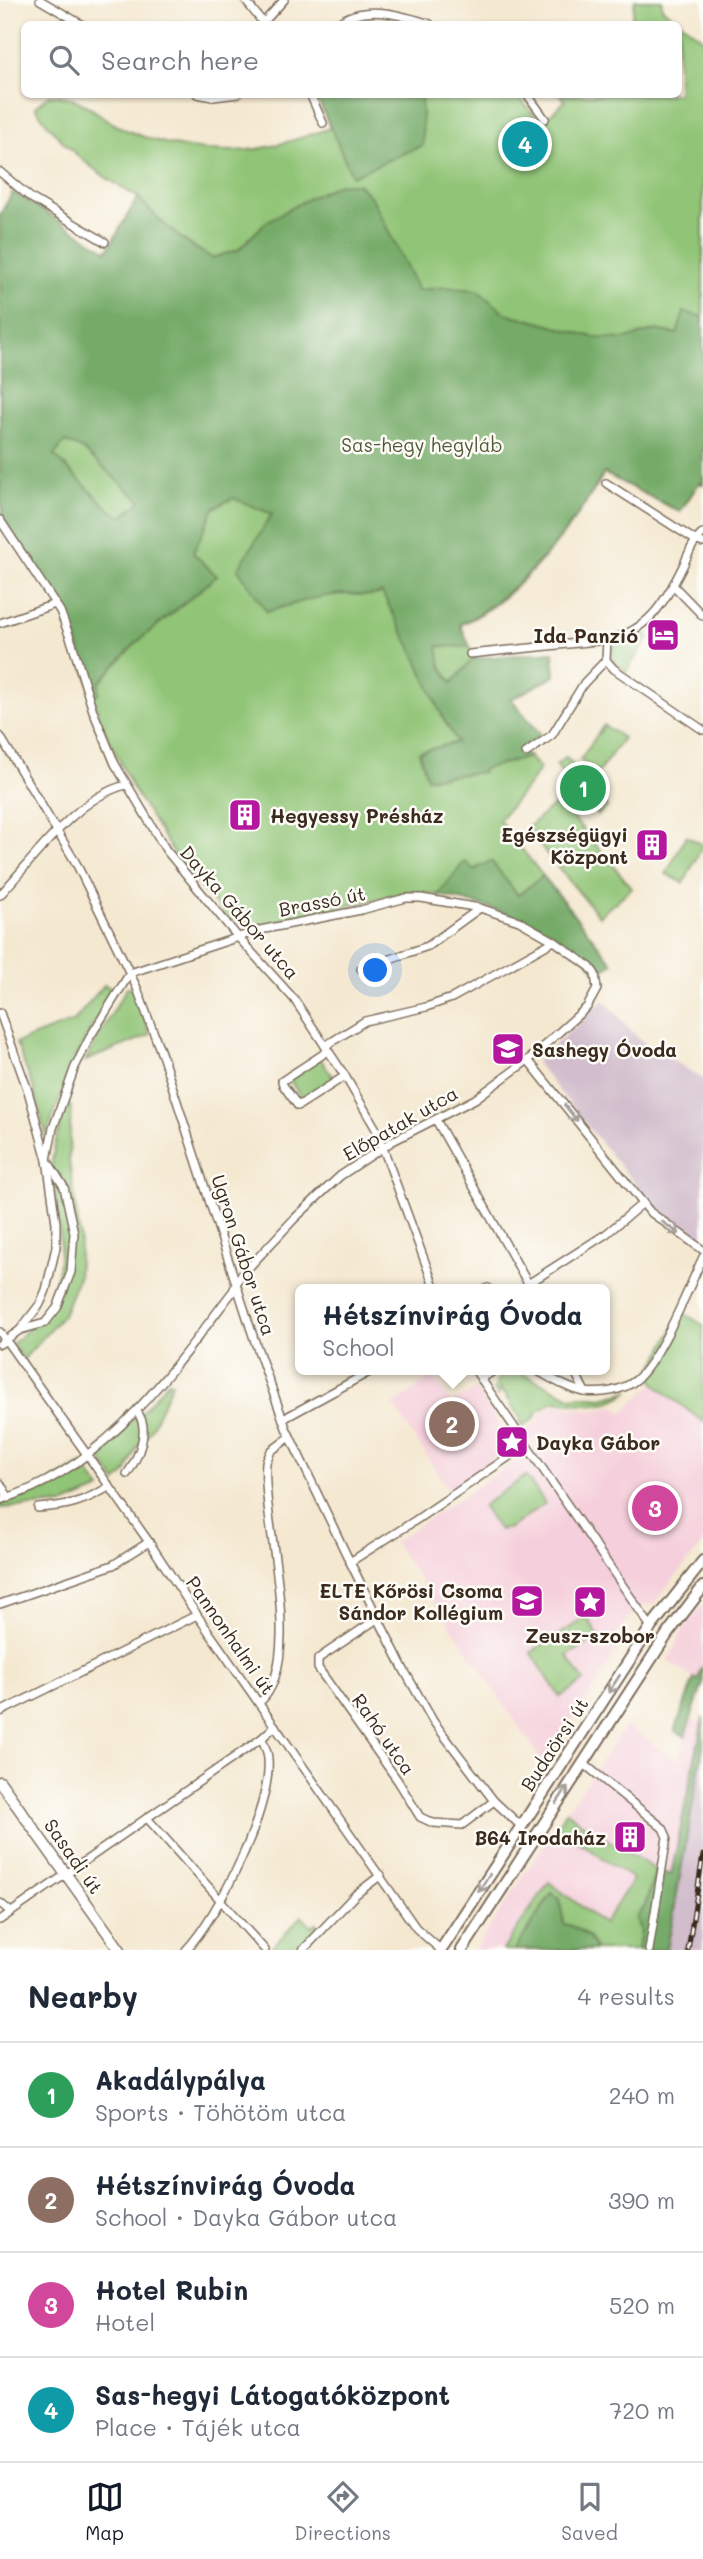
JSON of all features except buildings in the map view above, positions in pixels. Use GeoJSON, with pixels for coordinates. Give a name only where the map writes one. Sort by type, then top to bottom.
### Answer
{"type":"FeatureCollection","features":[{"type":"Feature","properties":{"kind":"main road","name":"Budaörsi út"},"geometry":{"type":"LineString","coordinates":[[441,1950],[651,1627],[703,1561]]}},
{"type":"Feature","properties":{"kind":"main road","name":"Budaörsi út"},"geometry":{"type":"LineString","coordinates":[[462,1950],[668,1633],[703,1587]]}},
{"type":"Feature","properties":{"kind":"street"},"geometry":{"type":"LineString","coordinates":[[40,0],[76,21]]}},
{"type":"Feature","properties":{"kind":"street"},"geometry":{"type":"LineString","coordinates":[[245,0],[261,21]]}},
{"type":"Feature","properties":{"kind":"street"},"geometry":{"type":"LineString","coordinates":[[266,21],[284,0]]}},
{"type":"Feature","properties":{"kind":"street"},"geometry":{"type":"LineString","coordinates":[[341,21],[362,12],[420,21]]}},
{"type":"Feature","properties":{"kind":"street"},"geometry":{"type":"LineString","coordinates":[[312,98],[323,122]]}},
{"type":"Feature","properties":{"kind":"street"},"geometry":{"type":"LineString","coordinates":[[530,98],[545,119]]}},
{"type":"Feature","properties":{"kind":"street"},"geometry":{"type":"LineString","coordinates":[[0,172],[31,198],[105,242]]}},
{"type":"Feature","properties":{"kind":"street"},"geometry":{"type":"LineString","coordinates":[[606,483],[699,542]]}},
{"type":"Feature","properties":{"kind":"street","name":"Dayka Gábor utca"},"geometry":{"type":"LineString","coordinates":[[0,520],[66,624],[96,718],[126,785],[166,850],[237,936],[284,987],[327,1048],[371,1119],[433,1284]]}},
{"type":"Feature","properties":{"kind":"street"},"geometry":{"type":"LineString","coordinates":[[470,654],[624,636],[641,626],[656,612],[703,533]]}},
{"type":"Feature","properties":{"kind":"street"},"geometry":{"type":"LineString","coordinates":[[673,585],[703,616]]}},
{"type":"Feature","properties":{"kind":"street"},"geometry":{"type":"LineString","coordinates":[[0,623],[55,604]]}},
{"type":"Feature","properties":{"kind":"street"},"geometry":{"type":"LineString","coordinates":[[526,753],[552,735],[584,683],[606,660],[607,640]]}},
{"type":"Feature","properties":{"kind":"street"},"geometry":{"type":"LineString","coordinates":[[606,660],[616,671],[703,730]]}},
{"type":"Feature","properties":{"kind":"street","name":"Ugron Gábor utca"},"geometry":{"type":"LineString","coordinates":[[0,736],[59,831],[130,973],[163,1058],[236,1284],[290,1437]]}},
{"type":"Feature","properties":{"kind":"street"},"geometry":{"type":"LineString","coordinates":[[0,895],[69,819],[97,798],[126,785]]}},
{"type":"Feature","properties":{"kind":"street","name":"Brassó út"},"geometry":{"type":"LineString","coordinates":[[130,973],[237,936],[406,898],[433,899],[480,908],[519,921],[577,956],[595,974],[597,989],[587,1007]]}},
{"type":"Feature","properties":{"kind":"street"},"geometry":{"type":"LineString","coordinates":[[361,969],[428,946],[480,908]]}},
{"type":"Feature","properties":{"kind":"street"},"geometry":{"type":"LineString","coordinates":[[345,1076],[298,1106],[282,1081],[365,1021],[452,998],[554,941]]}},
{"type":"Feature","properties":{"kind":"street"},"geometry":{"type":"LineString","coordinates":[[20,1330],[45,1324],[65,1291],[72,1264],[74,1233],[66,1194],[47,1160],[53,1128],[69,1079],[90,1037],[130,973]]}},
{"type":"Feature","properties":{"kind":"street","name":"Előpatak utca"},"geometry":{"type":"LineString","coordinates":[[0,1500],[42,1483],[87,1455],[137,1412],[233,1291],[239,1278],[315,1198],[340,1176],[382,1147],[475,1099],[528,1060],[587,1007]]}},
{"type":"Feature","properties":{"kind":"street"},"geometry":{"type":"LineString","coordinates":[[0,1013],[28,1091],[47,1160],[57,1236],[55,1261],[40,1304],[20,1330],[3,1342]]}},
{"type":"Feature","properties":{"kind":"street"},"geometry":{"type":"LineString","coordinates":[[528,1060],[643,1203],[663,1223],[703,1250]]}},
{"type":"Feature","properties":{"kind":"street"},"geometry":{"type":"LineString","coordinates":[[436,1120],[528,1284]]}},
{"type":"Feature","properties":{"kind":"street"},"geometry":{"type":"LineString","coordinates":[[532,1284],[606,1234],[643,1203]]}},
{"type":"Feature","properties":{"kind":"street"},"geometry":{"type":"LineString","coordinates":[[546,1375],[573,1389],[602,1392],[624,1387],[646,1371],[703,1257]]}},
{"type":"Feature","properties":{"kind":"street","name":"Pannonhalmi út"},"geometry":{"type":"LineString","coordinates":[[0,1332],[3,1342],[149,1542],[197,1615],[420,1933],[441,1950]]}},
{"type":"Feature","properties":{"kind":"street"},"geometry":{"type":"LineString","coordinates":[[283,1419],[364,1375]]}},
{"type":"Feature","properties":{"kind":"street"},"geometry":{"type":"LineString","coordinates":[[478,1375],[651,1627]]}},
{"type":"Feature","properties":{"kind":"street"},"geometry":{"type":"LineString","coordinates":[[481,1379],[487,1375]]}},
{"type":"Feature","properties":{"kind":"street"},"geometry":{"type":"LineString","coordinates":[[577,1375],[585,1392]]}},
{"type":"Feature","properties":{"kind":"street"},"geometry":{"type":"LineString","coordinates":[[127,1475],[142,1441],[142,1420],[137,1412]]}},
{"type":"Feature","properties":{"kind":"street"},"geometry":{"type":"LineString","coordinates":[[259,1703],[271,1691],[278,1674],[280,1638],[279,1597],[266,1462],[271,1451],[290,1437],[377,1619],[433,1721],[494,1801],[521,1826]]}},
{"type":"Feature","properties":{"kind":"street"},"geometry":{"type":"LineString","coordinates":[[349,1562],[526,1445]]}},
{"type":"Feature","properties":{"kind":"street"},"geometry":{"type":"LineString","coordinates":[[0,1483],[9,1497]]}},
{"type":"Feature","properties":{"kind":"street"},"geometry":{"type":"LineString","coordinates":[[38,1508],[71,1506],[109,1487]]}},
{"type":"Feature","properties":{"kind":"street"},"geometry":{"type":"LineString","coordinates":[[0,1604],[113,1565],[149,1542]]}},
{"type":"Feature","properties":{"kind":"street"},"geometry":{"type":"LineString","coordinates":[[0,1712],[197,1615]]}},
{"type":"Feature","properties":{"kind":"street","name":"Rahó utca"},"geometry":{"type":"LineString","coordinates":[[377,1619],[318,1659],[318,1668],[398,1780],[410,1804],[425,1820],[462,1825],[494,1801]]}},
{"type":"Feature","properties":{"kind":"street"},"geometry":{"type":"LineString","coordinates":[[0,1920],[262,1738],[275,1726]]}},
{"type":"Feature","properties":{"kind":"street"},"geometry":{"type":"LineString","coordinates":[[186,1950],[220,1901],[244,1852],[263,1795],[268,1759],[262,1738]]}},
{"type":"Feature","properties":{"kind":"street"},"geometry":{"type":"LineString","coordinates":[[583,1763],[663,1828],[667,1837],[649,1950]]}},
{"type":"Feature","properties":{"kind":"street","name":"Sasadi út"},"geometry":{"type":"LineString","coordinates":[[0,1782],[120,1950]]}},
{"type":"Feature","properties":{"kind":"street"},"geometry":{"type":"LineString","coordinates":[[147,1818],[265,1950]]}},
{"type":"Feature","properties":{"kind":"street"},"geometry":{"type":"LineString","coordinates":[[303,1950],[355,1895],[381,1875]]}},
{"type":"Feature","properties":{"kind":"street"},"geometry":{"type":"LineString","coordinates":[[0,1903],[11,1912]]}},
{"type":"Feature","properties":{"kind":"shaded area"},"geometry":{"type":"Polygon","coordinates":[[[604,1000],[640,1040],[703,1079],[703,1245],[651,1204],[537,1064],[537,1061],[604,1000]]]}},
{"type":"Feature","properties":{"kind":"shaded area"},"geometry":{"type":"Polygon","coordinates":[[[433,1376],[451,1403],[476,1389],[514,1446],[449,1490],[393,1405],[433,1376]]]}},
{"type":"Feature","properties":{"kind":"shaded area"},"geometry":{"type":"Polygon","coordinates":[[[654,1383],[703,1422],[703,1543],[653,1604],[645,1605],[630,1617],[617,1636],[623,1641],[545,1765],[394,1542],[535,1448],[525,1431],[540,1421],[537,1416],[555,1404],[593,1411],[614,1405],[622,1413],[654,1383]]]}},
{"type":"Feature","properties":{"kind":"shaded area"},"geometry":{"type":"Polygon","coordinates":[[[703,1604],[703,1668],[698,1681],[668,1661],[683,1630],[703,1604]]]}},
{"type":"Feature","properties":{"kind":"shaded area"},"geometry":{"type":"Polygon","coordinates":[[[691,1719],[701,1723],[671,1876],[633,1879],[604,1924],[549,1882],[503,1950],[475,1950],[626,1725],[677,1761],[691,1719]]]}},
{"type":"Feature","properties":{"kind":"shaded area"},"geometry":{"type":"Polygon","coordinates":[[[703,1746],[703,1950],[667,1950],[703,1746]]]}},
{"type":"Feature","properties":{"kind":"green space"},"geometry":{"type":"Polygon","coordinates":[[[635,0],[662,0],[662,8],[679,21],[632,21],[635,0]]]}},
{"type":"Feature","properties":{"kind":"green space"},"geometry":{"type":"Polygon","coordinates":[[[682,23],[703,39],[703,484],[699,483],[680,512],[604,473],[577,516],[542,560],[503,598],[460,625],[474,659],[553,652],[555,676],[511,699],[541,735],[520,749],[540,768],[499,820],[543,876],[518,895],[491,861],[473,870],[465,861],[438,895],[410,891],[260,927],[228,919],[181,865],[133,789],[101,722],[66,613],[2,518],[0,215],[13,192],[107,251],[138,197],[108,179],[68,147],[35,107],[46,98],[68,98],[126,130],[157,141],[190,148],[241,151],[294,140],[330,128],[317,98],[520,98],[541,123],[565,101],[562,98],[682,98],[682,23]]]}},
{"type":"Feature","properties":{"kind":"green space"},"geometry":{"type":"Polygon","coordinates":[[[317,98],[421,98],[423,145],[352,176],[317,98]]]}},
{"type":"Feature","properties":{"kind":"green space","name":"Sas-hegy hegyláb"},"geometry":{"type":"Polygon","coordinates":[[[339,184],[358,184],[372,198],[418,290],[446,287],[477,290],[505,313],[597,338],[626,339],[656,330],[677,334],[684,312],[703,317],[703,484],[699,483],[680,512],[604,473],[570,526],[543,558],[496,601],[460,624],[470,647],[438,646],[441,666],[452,683],[473,659],[553,652],[555,676],[511,699],[541,735],[520,749],[530,757],[483,769],[483,772],[427,778],[419,752],[457,742],[382,593],[324,597],[267,612],[238,569],[272,514],[233,498],[214,508],[193,553],[217,576],[136,643],[99,683],[99,693],[93,696],[66,613],[2,518],[0,215],[13,192],[107,251],[138,197],[172,231],[212,258],[238,250],[266,222],[339,184]],[[65,442],[54,455],[109,509],[122,517],[141,501],[82,449],[65,442]]]}},
{"type":"Feature","properties":{"kind":"green space"},"geometry":{"type":"Polygon","coordinates":[[[642,629],[649,637],[626,672],[611,658],[613,647],[642,629]]]}},
{"type":"Feature","properties":{"kind":"green space"},"geometry":{"type":"Polygon","coordinates":[[[604,725],[623,738],[598,773],[580,760],[604,725]]]}},
{"type":"Feature","properties":{"kind":"green space"},"geometry":{"type":"Polygon","coordinates":[[[566,757],[607,807],[598,815],[556,765],[566,757]]]}},
{"type":"Feature","properties":{"kind":"green space"},"geometry":{"type":"Polygon","coordinates":[[[559,801],[632,888],[599,916],[526,829],[559,801]]]}},
{"type":"Feature","properties":{"kind":"green space"},"geometry":{"type":"Polygon","coordinates":[[[686,836],[703,845],[684,883],[666,874],[686,836]]]}},
{"type":"Feature","properties":{"kind":"green space"},"geometry":{"type":"Polygon","coordinates":[[[465,861],[474,870],[491,861],[518,895],[543,876],[613,963],[597,974],[580,953],[528,922],[485,906],[438,895],[465,861]]]}},
{"type":"Feature","properties":{"kind":"green space"},"geometry":{"type":"Polygon","coordinates":[[[104,985],[112,988],[112,991],[76,1056],[46,1136],[33,1087],[16,1043],[74,1021],[104,985]]]}},
{"type":"Feature","properties":{"kind":"green space"},"geometry":{"type":"Polygon","coordinates":[[[127,987],[133,987],[150,1035],[85,1061],[127,987]]]}},
{"type":"Feature","properties":{"kind":"green space"},"geometry":{"type":"Polygon","coordinates":[[[320,1058],[334,1079],[303,1100],[289,1079],[320,1058]]]}},
{"type":"Feature","properties":{"kind":"green space"},"geometry":{"type":"Polygon","coordinates":[[[66,1106],[71,1106],[69,1160],[80,1237],[78,1278],[63,1315],[23,1360],[12,1344],[39,1316],[48,1301],[58,1269],[60,1233],[52,1164],[66,1106]]]}},
{"type":"Feature","properties":{"kind":"green space"},"geometry":{"type":"Polygon","coordinates":[[[682,1312],[703,1325],[703,1422],[658,1387],[649,1375],[682,1312]]]}},
{"type":"Feature","properties":{"kind":"green space"},"geometry":{"type":"Polygon","coordinates":[[[525,1375],[573,1398],[602,1398],[629,1391],[602,1403],[554,1401],[522,1427],[521,1418],[511,1406],[510,1400],[507,1400],[506,1394],[502,1393],[501,1387],[498,1396],[494,1390],[499,1377],[525,1375]]]}},
{"type":"Feature","properties":{"kind":"green space"},"geometry":{"type":"Polygon","coordinates":[[[168,1381],[172,1383],[150,1432],[137,1447],[126,1473],[116,1482],[99,1456],[99,1448],[142,1412],[168,1381]]]}},
{"type":"Feature","properties":{"kind":"green space"},"geometry":{"type":"Polygon","coordinates":[[[82,1464],[101,1489],[65,1504],[0,1508],[0,1504],[33,1491],[82,1464]]]}},
{"type":"Feature","properties":{"kind":"green space"},"geometry":{"type":"Polygon","coordinates":[[[526,1476],[545,1503],[510,1528],[499,1530],[482,1506],[526,1476]]]}},
{"type":"Feature","properties":{"kind":"green space"},"geometry":{"type":"Polygon","coordinates":[[[587,1617],[599,1637],[567,1656],[584,1681],[560,1697],[531,1652],[587,1617]]]}},
{"type":"Feature","properties":{"kind":"green space"},"geometry":{"type":"Polygon","coordinates":[[[702,1667],[703,1683],[685,1736],[675,1731],[694,1678],[698,1680],[702,1667]]]}},
{"type":"Feature","properties":{"kind":"green space"},"geometry":{"type":"Polygon","coordinates":[[[703,1718],[703,1746],[667,1950],[638,1950],[641,1930],[636,1918],[645,1906],[656,1870],[671,1875],[703,1718]]]}},
{"type":"Feature","properties":{"kind":"green space"},"geometry":{"type":"Polygon","coordinates":[[[567,1811],[585,1826],[656,1870],[645,1906],[637,1917],[641,1930],[638,1950],[595,1950],[591,1940],[583,1933],[564,1924],[559,1898],[552,1893],[515,1950],[503,1950],[549,1882],[604,1924],[633,1879],[556,1826],[567,1811]]]}},
{"type":"Feature","properties":{"kind":"green space"},"geometry":{"type":"Polygon","coordinates":[[[552,1893],[559,1898],[564,1924],[583,1933],[591,1940],[595,1950],[515,1950],[552,1893]]]}},
{"type":"Feature","properties":{"kind":"green space"},"geometry":{"type":"Polygon","coordinates":[[[302,1916],[312,1926],[316,1923],[318,1930],[299,1950],[272,1950],[271,1948],[302,1916]]]}},
{"type":"Feature","properties":{"kind":"waterway"},"geometry":{"type":"LineString","coordinates":[[215,1321],[228,1301]]}},
{"type":"Feature","properties":{"kind":"railway"},"geometry":{"type":"LineString","coordinates":[[688,1950],[703,1855]]}},
{"type":"Feature","properties":{"kind":"place","name":"Sas-hegyi Látogatóközpont"},"geometry":{"type":"Point","coordinates":[525,144]}},
{"type":"Feature","properties":{"kind":"place","name":"Ida Panzió"},"geometry":{"type":"Point","coordinates":[663,635]}},
{"type":"Feature","properties":{"kind":"place","name":"Akadálypálya"},"geometry":{"type":"Point","coordinates":[583,788]}},
{"type":"Feature","properties":{"kind":"place","name":"Hegyessy Présház"},"geometry":{"type":"Point","coordinates":[245,815]}},
{"type":"Feature","properties":{"kind":"place","name":"Egészségügyi Központ"},"geometry":{"type":"Point","coordinates":[652,845]}},
{"type":"Feature","properties":{"kind":"place","name":"Sashegy Óvoda"},"geometry":{"type":"Point","coordinates":[508,1049]}},
{"type":"Feature","properties":{"kind":"place","name":"Hétszínvirág Óvoda"},"geometry":{"type":"Point","coordinates":[452,1424]}},
{"type":"Feature","properties":{"kind":"place","name":"Dayka Gábor"},"geometry":{"type":"Point","coordinates":[512,1442]}},
{"type":"Feature","properties":{"kind":"place","name":"Hotel Rubin"},"geometry":{"type":"Point","coordinates":[655,1508]}},
{"type":"Feature","properties":{"kind":"place","name":"ELTE Kőrösi Csoma Sándor Kollégium"},"geometry":{"type":"Point","coordinates":[527,1601]}},
{"type":"Feature","properties":{"kind":"place","name":"Zeusz-szobor"},"geometry":{"type":"Point","coordinates":[590,1602]}},
{"type":"Feature","properties":{"kind":"place","name":"B64 Irodaház"},"geometry":{"type":"Point","coordinates":[630,1837]}}]}
